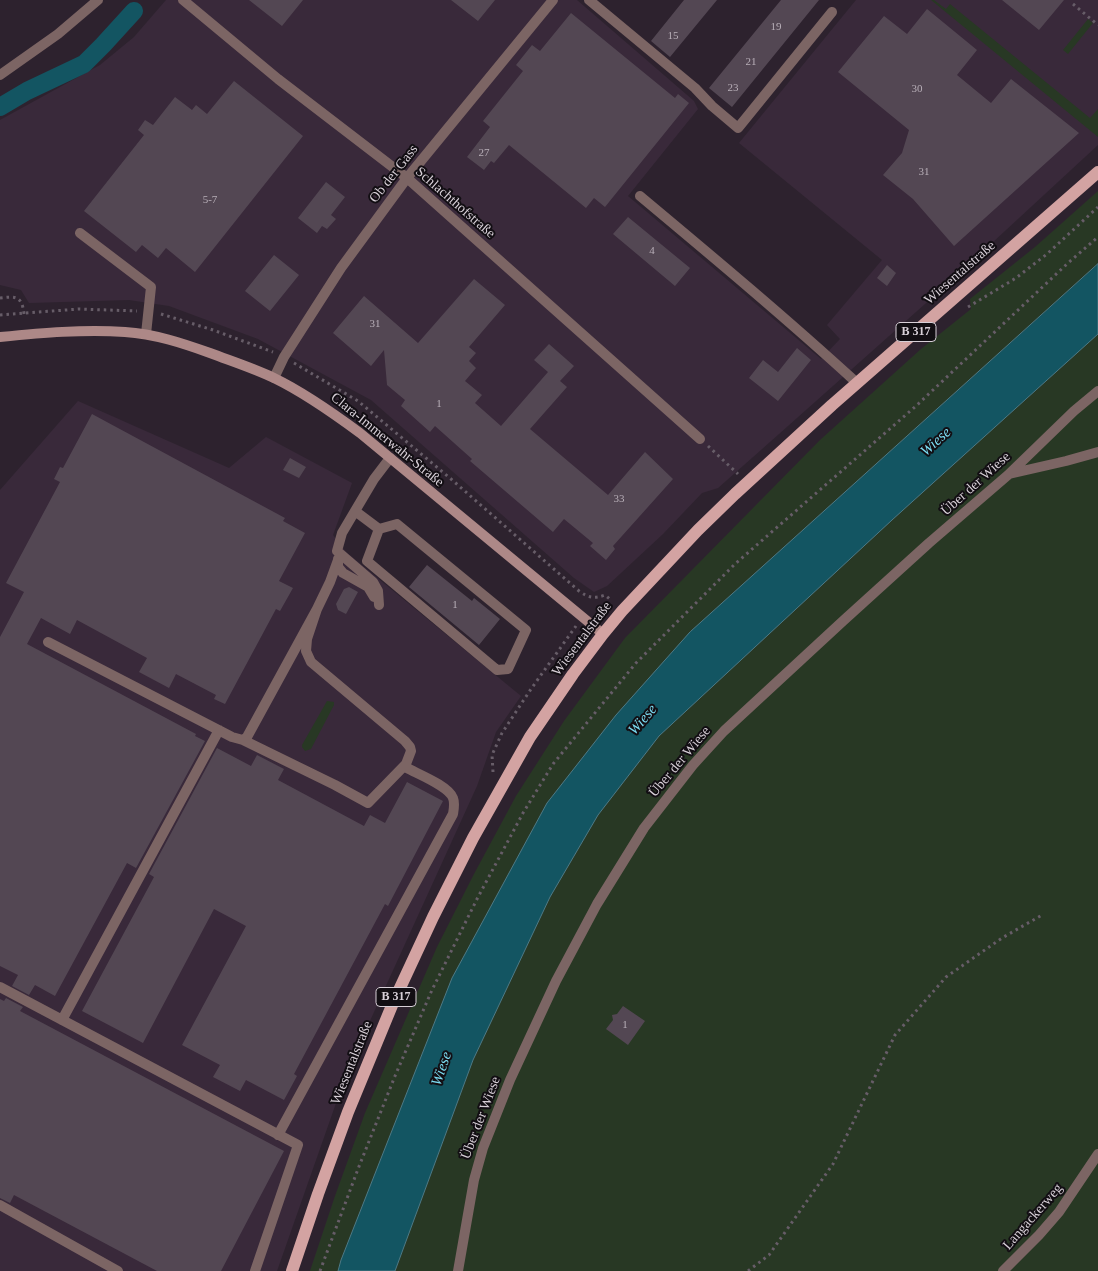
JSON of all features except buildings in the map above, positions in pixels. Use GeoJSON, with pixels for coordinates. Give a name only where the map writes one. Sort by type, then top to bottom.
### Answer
{"type":"FeatureCollection","features":[{"type":"Feature","properties":{"kind":"main road","name":"Wiesentalstraße"},"geometry":{"type":"LineString","coordinates":[[292,1271],[348,1112],[393,1003],[433,918],[473,838],[530,737],[573,674],[622,611],[698,530],[747,483],[857,383],[1098,172]]}},
{"type":"Feature","properties":{"kind":"street"},"geometry":{"type":"LineString","coordinates":[[0,75],[58,34],[98,0]]}},
{"type":"Feature","properties":{"kind":"street","name":"Schlachthofstraße"},"geometry":{"type":"LineString","coordinates":[[183,0],[278,79],[407,178],[700,438]]}},
{"type":"Feature","properties":{"kind":"street","name":"Ob der Gass"},"geometry":{"type":"LineString","coordinates":[[274,378],[284,357],[340,268],[407,178],[552,0]]}},
{"type":"Feature","properties":{"kind":"street"},"geometry":{"type":"LineString","coordinates":[[589,0],[695,88],[712,106],[738,128],[832,12]]}},
{"type":"Feature","properties":{"kind":"street"},"geometry":{"type":"LineString","coordinates":[[640,196],[733,274],[857,383]]}},
{"type":"Feature","properties":{"kind":"street"},"geometry":{"type":"LineString","coordinates":[[80,233],[151,287],[146,334]]}},
{"type":"Feature","properties":{"kind":"street","name":"Clara-Immerwahr-Straße"},"geometry":{"type":"LineString","coordinates":[[0,337],[95,331],[146,334],[198,348],[274,378],[318,403],[360,433],[603,634]]}},
{"type":"Feature","properties":{"kind":"street","name":"Über der Wiese"},"geometry":{"type":"LineString","coordinates":[[458,1271],[474,1180],[483,1148],[510,1080],[556,981],[597,904],[644,828],[693,765],[724,731],[929,543],[1008,475],[1074,411],[1098,391]]}},
{"type":"Feature","properties":{"kind":"street"},"geometry":{"type":"LineString","coordinates":[[1008,475],[1098,452]]}},
{"type":"Feature","properties":{"kind":"street"},"geometry":{"type":"LineString","coordinates":[[48,642],[219,730],[335,785],[368,803],[406,764],[411,751],[410,747],[311,662],[306,652],[307,639],[334,572],[342,533],[374,480],[390,458]]}},
{"type":"Feature","properties":{"kind":"street"},"geometry":{"type":"LineString","coordinates":[[355,511],[379,529]]}},
{"type":"Feature","properties":{"kind":"street"},"geometry":{"type":"LineString","coordinates":[[397,524],[526,630],[508,669],[496,670],[367,561],[379,529],[397,524]]}},
{"type":"Feature","properties":{"kind":"street"},"geometry":{"type":"LineString","coordinates":[[338,555],[373,582],[378,591],[379,605],[368,587],[343,573],[338,567],[338,555]]}},
{"type":"Feature","properties":{"kind":"street"},"geometry":{"type":"LineString","coordinates":[[242,740],[247,737],[318,609]]}},
{"type":"Feature","properties":{"kind":"street"},"geometry":{"type":"LineString","coordinates":[[62,1020],[219,730]]}},
{"type":"Feature","properties":{"kind":"street"},"geometry":{"type":"LineString","coordinates":[[278,1135],[453,814],[454,799],[451,794],[440,785],[407,768],[406,764]]}},
{"type":"Feature","properties":{"kind":"street"},"geometry":{"type":"LineString","coordinates":[[0,987],[298,1146],[255,1271]]}},
{"type":"Feature","properties":{"kind":"street","name":"Langackerweg"},"geometry":{"type":"LineString","coordinates":[[1002,1271],[1039,1235],[1059,1212],[1098,1154]]}},
{"type":"Feature","properties":{"kind":"street"},"geometry":{"type":"LineString","coordinates":[[0,1205],[118,1271]]}},
{"type":"Feature","properties":{"kind":"path"},"geometry":{"type":"LineString","coordinates":[[1073,4],[1098,24]]}},
{"type":"Feature","properties":{"kind":"path"},"geometry":{"type":"LineString","coordinates":[[962,312],[1016,278],[1047,254],[1098,207]]}},
{"type":"Feature","properties":{"kind":"path"},"geometry":{"type":"LineString","coordinates":[[320,1271],[395,1076],[432,990],[477,899],[523,813],[553,764],[636,663],[735,564],[916,406],[1098,237]]}},
{"type":"Feature","properties":{"kind":"path"},"geometry":{"type":"LineString","coordinates":[[0,298],[16,298],[20,301],[24,314]]}},
{"type":"Feature","properties":{"kind":"path"},"geometry":{"type":"LineString","coordinates":[[0,315],[79,309],[149,311]]}},
{"type":"Feature","properties":{"kind":"path"},"geometry":{"type":"LineString","coordinates":[[700,438],[747,483]]}},
{"type":"Feature","properties":{"kind":"path"},"geometry":{"type":"LineString","coordinates":[[493,774],[492,755],[502,733],[566,638],[598,598]]}},
{"type":"Feature","properties":{"kind":"path"},"geometry":{"type":"LineString","coordinates":[[748,1271],[770,1255],[833,1164],[895,1035],[946,977],[1002,938],[1042,915]]}},
{"type":"Feature","properties":{"kind":"shaded area"},"geometry":{"type":"Polygon","coordinates":[[[166,0],[577,0],[694,101],[698,109],[628,196],[821,359],[840,339],[827,325],[882,260],[739,143],[856,0],[1098,0],[1098,145],[953,279],[779,434],[718,488],[702,493],[663,534],[607,586],[594,592],[574,578],[371,400],[258,339],[169,306],[129,300],[29,303],[21,290],[0,285],[0,120],[100,65],[134,37],[166,0]]]}},
{"type":"Feature","properties":{"kind":"shaded area"},"geometry":{"type":"Polygon","coordinates":[[[78,401],[229,468],[266,437],[352,483],[333,535],[346,552],[521,696],[496,732],[477,786],[348,1069],[277,1271],[0,1271],[0,490],[78,401]]]}},
{"type":"Feature","properties":{"kind":"green space"},"geometry":{"type":"Polygon","coordinates":[[[931,0],[934,0],[946,9],[950,4],[1090,118],[1098,109],[1098,137],[931,0]]]}},
{"type":"Feature","properties":{"kind":"green space"},"geometry":{"type":"Polygon","coordinates":[[[1088,19],[1093,23],[1068,54],[1063,50],[1088,19]]]}},
{"type":"Feature","properties":{"kind":"green space"},"geometry":{"type":"Polygon","coordinates":[[[1098,191],[1098,264],[690,632],[616,715],[547,803],[452,978],[338,1271],[310,1271],[365,1113],[437,947],[516,796],[564,721],[625,638],[820,440],[921,349],[971,309],[970,299],[1035,247],[1098,191]]]}},
{"type":"Feature","properties":{"kind":"green space"},"geometry":{"type":"Polygon","coordinates":[[[1098,334],[1098,1271],[395,1271],[473,1060],[550,897],[598,815],[659,736],[892,520],[1098,334]]]}},
{"type":"Feature","properties":{"kind":"green space"},"geometry":{"type":"Polygon","coordinates":[[[327,701],[334,702],[334,705],[311,749],[305,751],[302,745],[327,701]]]}},
{"type":"Feature","properties":{"kind":"water","name":"Wiese"},"geometry":{"type":"Polygon","coordinates":[[[1098,264],[1098,334],[892,520],[659,736],[598,815],[550,897],[473,1060],[395,1271],[338,1271],[452,978],[547,803],[616,715],[690,632],[1098,264]]]}},
{"type":"Feature","properties":{"kind":"waterway"},"geometry":{"type":"LineString","coordinates":[[0,107],[27,91],[84,64],[134,11]]}}]}
